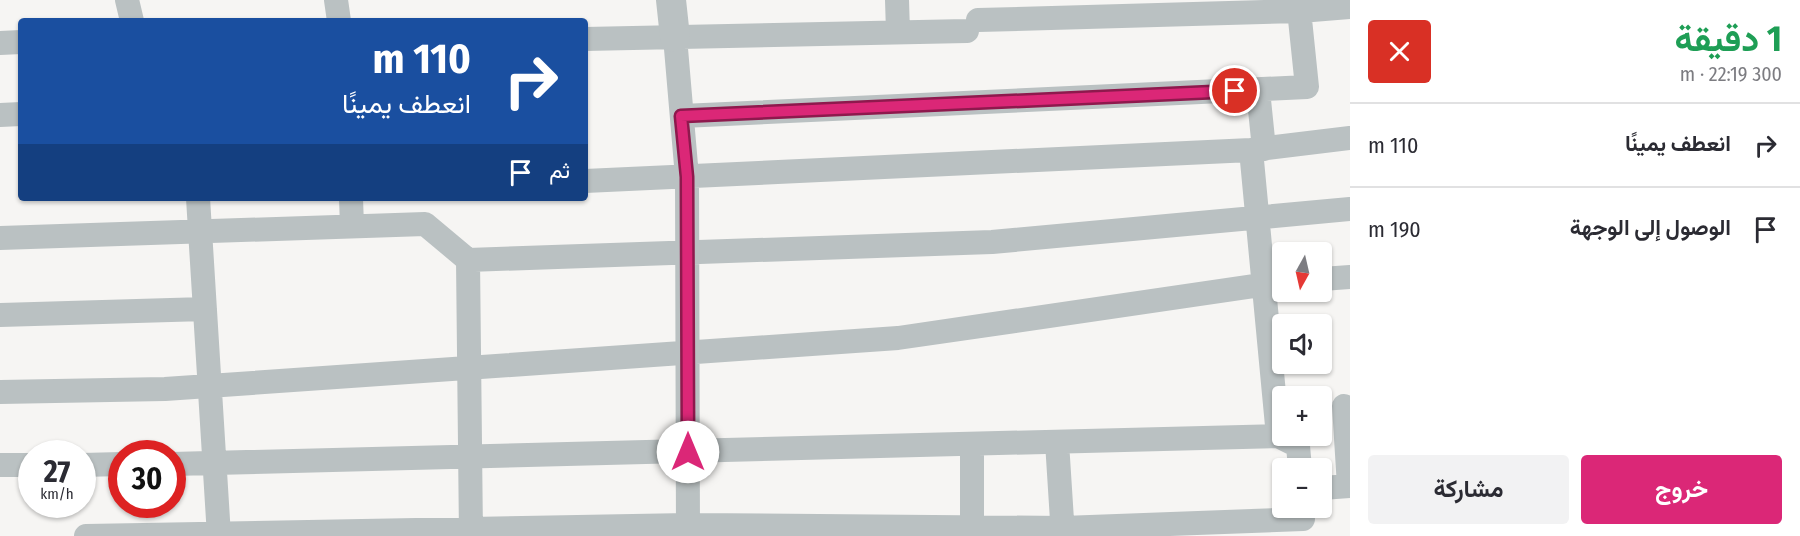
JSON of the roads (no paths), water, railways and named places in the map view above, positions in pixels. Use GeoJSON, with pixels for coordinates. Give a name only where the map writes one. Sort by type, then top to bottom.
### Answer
{"type":"FeatureCollection","features":[{"type":"Feature","properties":{"kind":"street"},"geometry":{"type":"LineString","coordinates":[[127,0],[131,18]]}},
{"type":"Feature","properties":{"kind":"street"},"geometry":{"type":"LineString","coordinates":[[336,0],[339,18]]}},
{"type":"Feature","properties":{"kind":"street"},"geometry":{"type":"LineString","coordinates":[[670,0],[687,177],[688,530]]}},
{"type":"Feature","properties":{"kind":"street"},"geometry":{"type":"LineString","coordinates":[[897,0],[898,32]]}},
{"type":"Feature","properties":{"kind":"street"},"geometry":{"type":"LineString","coordinates":[[588,39],[898,32],[973,25],[1299,5],[1350,7]]}},
{"type":"Feature","properties":{"kind":"street"},"geometry":{"type":"LineString","coordinates":[[681,116],[1307,87],[1299,5]]}},
{"type":"Feature","properties":{"kind":"street"},"geometry":{"type":"LineString","coordinates":[[0,43],[18,42]]}},
{"type":"Feature","properties":{"kind":"street"},"geometry":{"type":"LineString","coordinates":[[1258,90],[1257,218],[1272,278]]}},
{"type":"Feature","properties":{"kind":"street"},"geometry":{"type":"LineString","coordinates":[[0,115],[18,114]]}},
{"type":"Feature","properties":{"kind":"street"},"geometry":{"type":"LineString","coordinates":[[588,181],[1257,150],[1350,138]]}},
{"type":"Feature","properties":{"kind":"street"},"geometry":{"type":"LineString","coordinates":[[198,201],[219,535]]}},
{"type":"Feature","properties":{"kind":"street"},"geometry":{"type":"LineString","coordinates":[[351,201],[352,226]]}},
{"type":"Feature","properties":{"kind":"street"},"geometry":{"type":"LineString","coordinates":[[0,238],[425,224],[468,260],[992,243],[1350,209]]}},
{"type":"Feature","properties":{"kind":"street"},"geometry":{"type":"LineString","coordinates":[[468,260],[471,532]]}},
{"type":"Feature","properties":{"kind":"street"},"geometry":{"type":"LineString","coordinates":[[1332,278],[1350,277]]}},
{"type":"Feature","properties":{"kind":"street"},"geometry":{"type":"LineString","coordinates":[[0,392],[165,389],[898,338],[1272,282]]}},
{"type":"Feature","properties":{"kind":"street"},"geometry":{"type":"LineString","coordinates":[[1274,302],[1276,386]]}},
{"type":"Feature","properties":{"kind":"street"},"geometry":{"type":"LineString","coordinates":[[0,315],[205,309]]}},
{"type":"Feature","properties":{"kind":"street"},"geometry":{"type":"LineString","coordinates":[[1332,487],[1349,486],[1344,406]]}},
{"type":"Feature","properties":{"kind":"street"},"geometry":{"type":"LineString","coordinates":[[186,464],[1272,436]]}},
{"type":"Feature","properties":{"kind":"street"},"geometry":{"type":"LineString","coordinates":[[1058,442],[1063,532]]}},
{"type":"Feature","properties":{"kind":"street"},"geometry":{"type":"LineString","coordinates":[[972,444],[976,530]]}},
{"type":"Feature","properties":{"kind":"street"},"geometry":{"type":"LineString","coordinates":[[0,465],[18,465]]}},
{"type":"Feature","properties":{"kind":"street"},"geometry":{"type":"LineString","coordinates":[[86,536],[688,530],[1063,532],[1303,521]]}}]}
